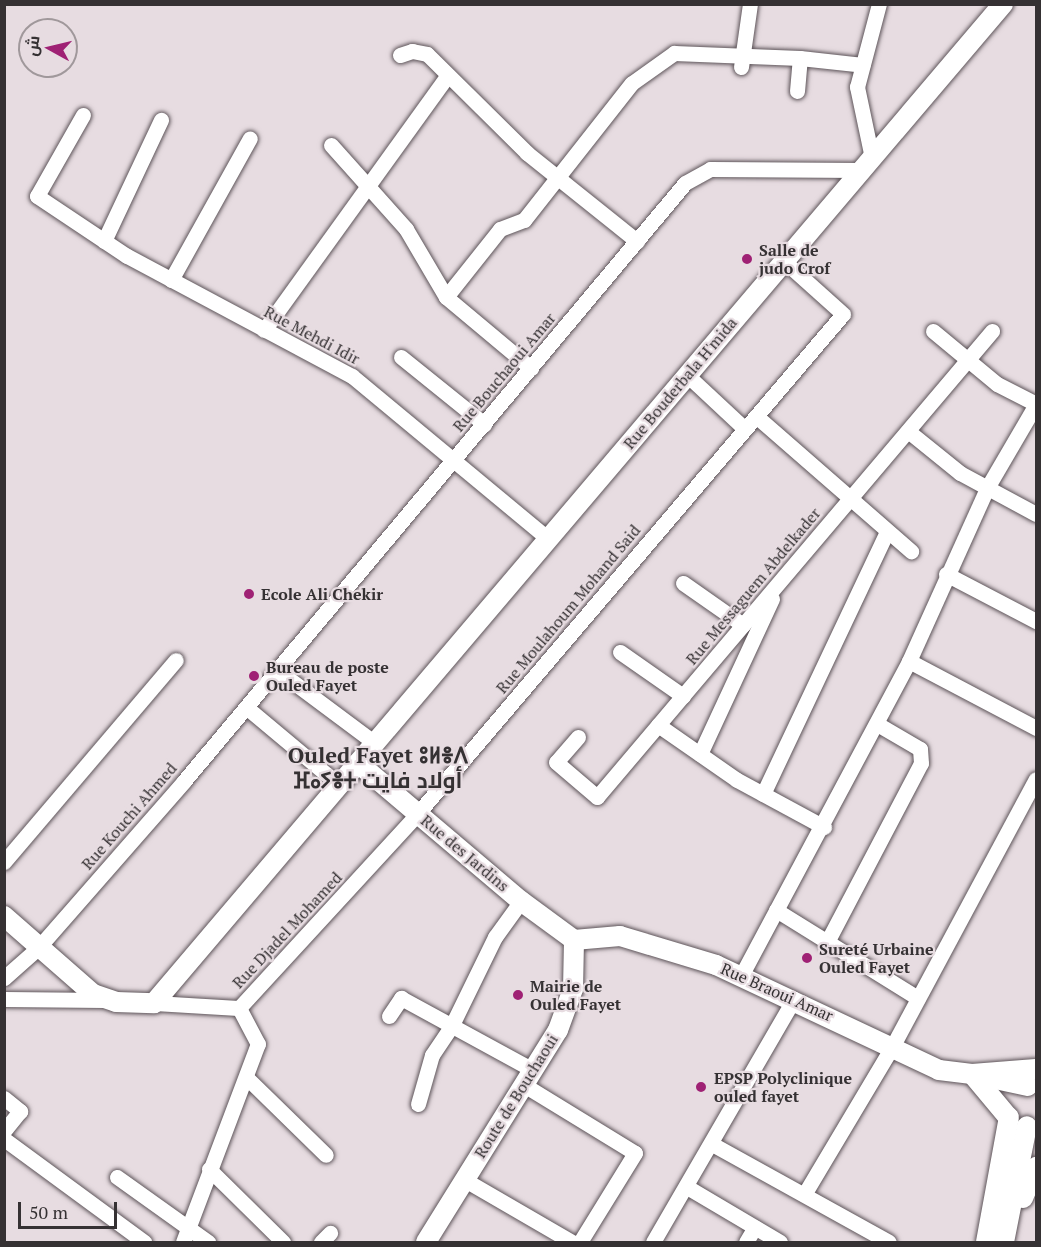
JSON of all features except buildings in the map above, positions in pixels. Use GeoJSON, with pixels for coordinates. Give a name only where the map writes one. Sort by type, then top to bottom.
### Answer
{"type":"FeatureCollection","features":[{"type":"Feature","properties":{"kind":"main road","name":"Rue Bouderbala H'mida"},"geometry":{"type":"LineString","coordinates":[[154,1003],[784,261],[859,166],[1002,4]]}},
{"type":"Feature","properties":{"kind":"main road","name":"Rue des Jardins"},"geometry":{"type":"LineString","coordinates":[[358,763],[521,901],[574,939]]}},
{"type":"Feature","properties":{"kind":"main road"},"geometry":{"type":"LineString","coordinates":[[4,916],[81,986],[105,1000],[154,1003]]}},
{"type":"Feature","properties":{"kind":"main road","name":"Rue Braoui Amar"},"geometry":{"type":"LineString","coordinates":[[574,939],[620,936],[741,976],[794,999],[891,1049],[939,1070],[1033,1082]]}},
{"type":"Feature","properties":{"kind":"main road","name":"Route de Bouchaoui"},"geometry":{"type":"LineString","coordinates":[[426,1242],[558,1030],[573,989],[574,939]]}},
{"type":"Feature","properties":{"kind":"main road"},"geometry":{"type":"LineString","coordinates":[[972,1074],[1020,1121]]}},
{"type":"Feature","properties":{"kind":"main road"},"geometry":{"type":"LineString","coordinates":[[1020,1121],[1005,1109],[1009,1095],[1033,1082]]}},
{"type":"Feature","properties":{"kind":"main road"},"geometry":{"type":"LineString","coordinates":[[986,1242],[1020,1121]]}},
{"type":"Feature","properties":{"kind":"main road"},"geometry":{"type":"LineString","coordinates":[[1005,1242],[1020,1121]]}},
{"type":"Feature","properties":{"kind":"main road"},"geometry":{"type":"LineString","coordinates":[[1005,1242],[1036,1167]]}},
{"type":"Feature","properties":{"kind":"street"},"geometry":{"type":"LineString","coordinates":[[742,61],[750,4]]}},
{"type":"Feature","properties":{"kind":"street"},"geometry":{"type":"LineString","coordinates":[[859,166],[857,87],[879,4]]}},
{"type":"Feature","properties":{"kind":"street"},"geometry":{"type":"LineString","coordinates":[[400,56],[412,51],[427,54],[527,153],[637,241]]}},
{"type":"Feature","properties":{"kind":"street"},"geometry":{"type":"LineString","coordinates":[[446,297],[500,228],[524,220],[560,178],[625,91],[649,69],[674,53],[742,61],[800,58],[863,65]]}},
{"type":"Feature","properties":{"kind":"street"},"geometry":{"type":"LineString","coordinates":[[797,91],[800,58]]}},
{"type":"Feature","properties":{"kind":"street"},"geometry":{"type":"LineString","coordinates":[[264,330],[364,187],[448,75]]}},
{"type":"Feature","properties":{"kind":"street","name":"Rue Mehdi Idir"},"geometry":{"type":"LineString","coordinates":[[83,116],[37,196],[104,241],[171,280],[352,376],[548,538]]}},
{"type":"Feature","properties":{"kind":"street"},"geometry":{"type":"LineString","coordinates":[[104,241],[161,120]]}},
{"type":"Feature","properties":{"kind":"street"},"geometry":{"type":"LineString","coordinates":[[171,280],[249,138]]}},
{"type":"Feature","properties":{"kind":"street"},"geometry":{"type":"LineString","coordinates":[[331,145],[364,187],[406,229],[446,297],[531,368]]}},
{"type":"Feature","properties":{"kind":"street","name":"Rue Bouchaoui Amar"},"geometry":{"type":"LineString","coordinates":[[246,707],[685,183],[710,168],[859,166]]}},
{"type":"Feature","properties":{"kind":"street","name":"Rue Moulahoum Mohand Said"},"geometry":{"type":"LineString","coordinates":[[418,813],[843,314],[784,261]]}},
{"type":"Feature","properties":{"kind":"street"},"geometry":{"type":"LineString","coordinates":[[741,976],[824,827],[909,661],[946,574],[987,488],[1036,404],[997,384],[966,361],[933,331]]}},
{"type":"Feature","properties":{"kind":"street","name":"Rue Messaguem Abdelkader"},"geometry":{"type":"LineString","coordinates":[[578,737],[556,762],[597,797],[992,331]]}},
{"type":"Feature","properties":{"kind":"street"},"geometry":{"type":"LineString","coordinates":[[401,357],[484,424]]}},
{"type":"Feature","properties":{"kind":"street"},"geometry":{"type":"LineString","coordinates":[[687,375],[745,429]]}},
{"type":"Feature","properties":{"kind":"street"},"geometry":{"type":"LineString","coordinates":[[756,416],[849,501],[911,551]]}},
{"type":"Feature","properties":{"kind":"street"},"geometry":{"type":"LineString","coordinates":[[908,431],[960,473],[1036,514]]}},
{"type":"Feature","properties":{"kind":"street"},"geometry":{"type":"LineString","coordinates":[[763,794],[887,532]]}},
{"type":"Feature","properties":{"kind":"street"},"geometry":{"type":"LineString","coordinates":[[946,574],[1036,621]]}},
{"type":"Feature","properties":{"kind":"street"},"geometry":{"type":"LineString","coordinates":[[700,754],[781,580]]}},
{"type":"Feature","properties":{"kind":"street"},"geometry":{"type":"LineString","coordinates":[[683,583],[743,625]]}},
{"type":"Feature","properties":{"kind":"street"},"geometry":{"type":"LineString","coordinates":[[620,652],[683,696]]}},
{"type":"Feature","properties":{"kind":"street"},"geometry":{"type":"LineString","coordinates":[[4,862],[176,660]]}},
{"type":"Feature","properties":{"kind":"street"},"geometry":{"type":"LineString","coordinates":[[909,661],[1036,728]]}},
{"type":"Feature","properties":{"kind":"street"},"geometry":{"type":"LineString","coordinates":[[277,670],[375,743]]}},
{"type":"Feature","properties":{"kind":"street"},"geometry":{"type":"LineString","coordinates":[[246,707],[338,784]]}},
{"type":"Feature","properties":{"kind":"street","name":"Rue Kouchi Ahmed"},"geometry":{"type":"LineString","coordinates":[[4,978],[38,948],[246,707]]}},
{"type":"Feature","properties":{"kind":"street"},"geometry":{"type":"LineString","coordinates":[[826,944],[921,763],[920,749],[877,724]]}},
{"type":"Feature","properties":{"kind":"street"},"geometry":{"type":"LineString","coordinates":[[658,725],[763,794],[824,827]]}},
{"type":"Feature","properties":{"kind":"street"},"geometry":{"type":"LineString","coordinates":[[805,1193],[891,1049],[1036,779]]}},
{"type":"Feature","properties":{"kind":"street","name":"Rue Djadel Mohamed"},"geometry":{"type":"LineString","coordinates":[[154,1003],[239,1008],[418,813]]}},
{"type":"Feature","properties":{"kind":"street"},"geometry":{"type":"LineString","coordinates":[[418,1104],[432,1054],[452,1025],[495,937],[521,901]]}},
{"type":"Feature","properties":{"kind":"street"},"geometry":{"type":"LineString","coordinates":[[776,910],[826,944],[918,998]]}},
{"type":"Feature","properties":{"kind":"street"},"geometry":{"type":"LineString","coordinates":[[389,1016],[401,998],[452,1025],[635,1153],[579,1242]]}},
{"type":"Feature","properties":{"kind":"street"},"geometry":{"type":"LineString","coordinates":[[4,999],[105,1000]]}},
{"type":"Feature","properties":{"kind":"street"},"geometry":{"type":"LineString","coordinates":[[653,1242],[712,1144],[794,999]]}},
{"type":"Feature","properties":{"kind":"street"},"geometry":{"type":"LineString","coordinates":[[183,1242],[258,1044],[239,1008]]}},
{"type":"Feature","properties":{"kind":"street"},"geometry":{"type":"LineString","coordinates":[[247,1078],[326,1155]]}},
{"type":"Feature","properties":{"kind":"street"},"geometry":{"type":"LineString","coordinates":[[4,1098],[20,1111],[4,1131]]}},
{"type":"Feature","properties":{"kind":"street"},"geometry":{"type":"LineString","coordinates":[[4,1139],[144,1242]]}},
{"type":"Feature","properties":{"kind":"street"},"geometry":{"type":"LineString","coordinates":[[712,1144],[805,1193],[889,1242]]}},
{"type":"Feature","properties":{"kind":"street"},"geometry":{"type":"LineString","coordinates":[[209,1169],[283,1242]]}},
{"type":"Feature","properties":{"kind":"street"},"geometry":{"type":"LineString","coordinates":[[117,1177],[208,1242]]}},
{"type":"Feature","properties":{"kind":"street"},"geometry":{"type":"LineString","coordinates":[[465,1180],[572,1242]]}},
{"type":"Feature","properties":{"kind":"street"},"geometry":{"type":"LineString","coordinates":[[687,1187],[780,1242]]}},
{"type":"Feature","properties":{"kind":"street"},"geometry":{"type":"LineString","coordinates":[[746,1242],[755,1227]]}},
{"type":"Feature","properties":{"kind":"place","name":"Salle de judo Crof"},"geometry":{"type":"Point","coordinates":[747,259]}},
{"type":"Feature","properties":{"kind":"place","name":"Ecole Ali Chekir"},"geometry":{"type":"Point","coordinates":[249,594]}},
{"type":"Feature","properties":{"kind":"place","name":"Bureau de poste Ouled Fayet"},"geometry":{"type":"Point","coordinates":[254,676]}},
{"type":"Feature","properties":{"kind":"place","name":"Sureté Urbaine Ouled Fayet"},"geometry":{"type":"Point","coordinates":[807,958]}},
{"type":"Feature","properties":{"kind":"place","name":"Mairie de Ouled Fayet"},"geometry":{"type":"Point","coordinates":[518,995]}},
{"type":"Feature","properties":{"kind":"place","name":"EPSP Polyclinique ouled fayet"},"geometry":{"type":"Point","coordinates":[701,1087]}},
{"type":"Feature","properties":{"kind":"district","name":"Ouled Fayet ⵓⵍⴻⴷ ⴼⴰⵢⴻⵜ أولاد فايت"},"geometry":{"type":"Point","coordinates":[378,766]}}]}
